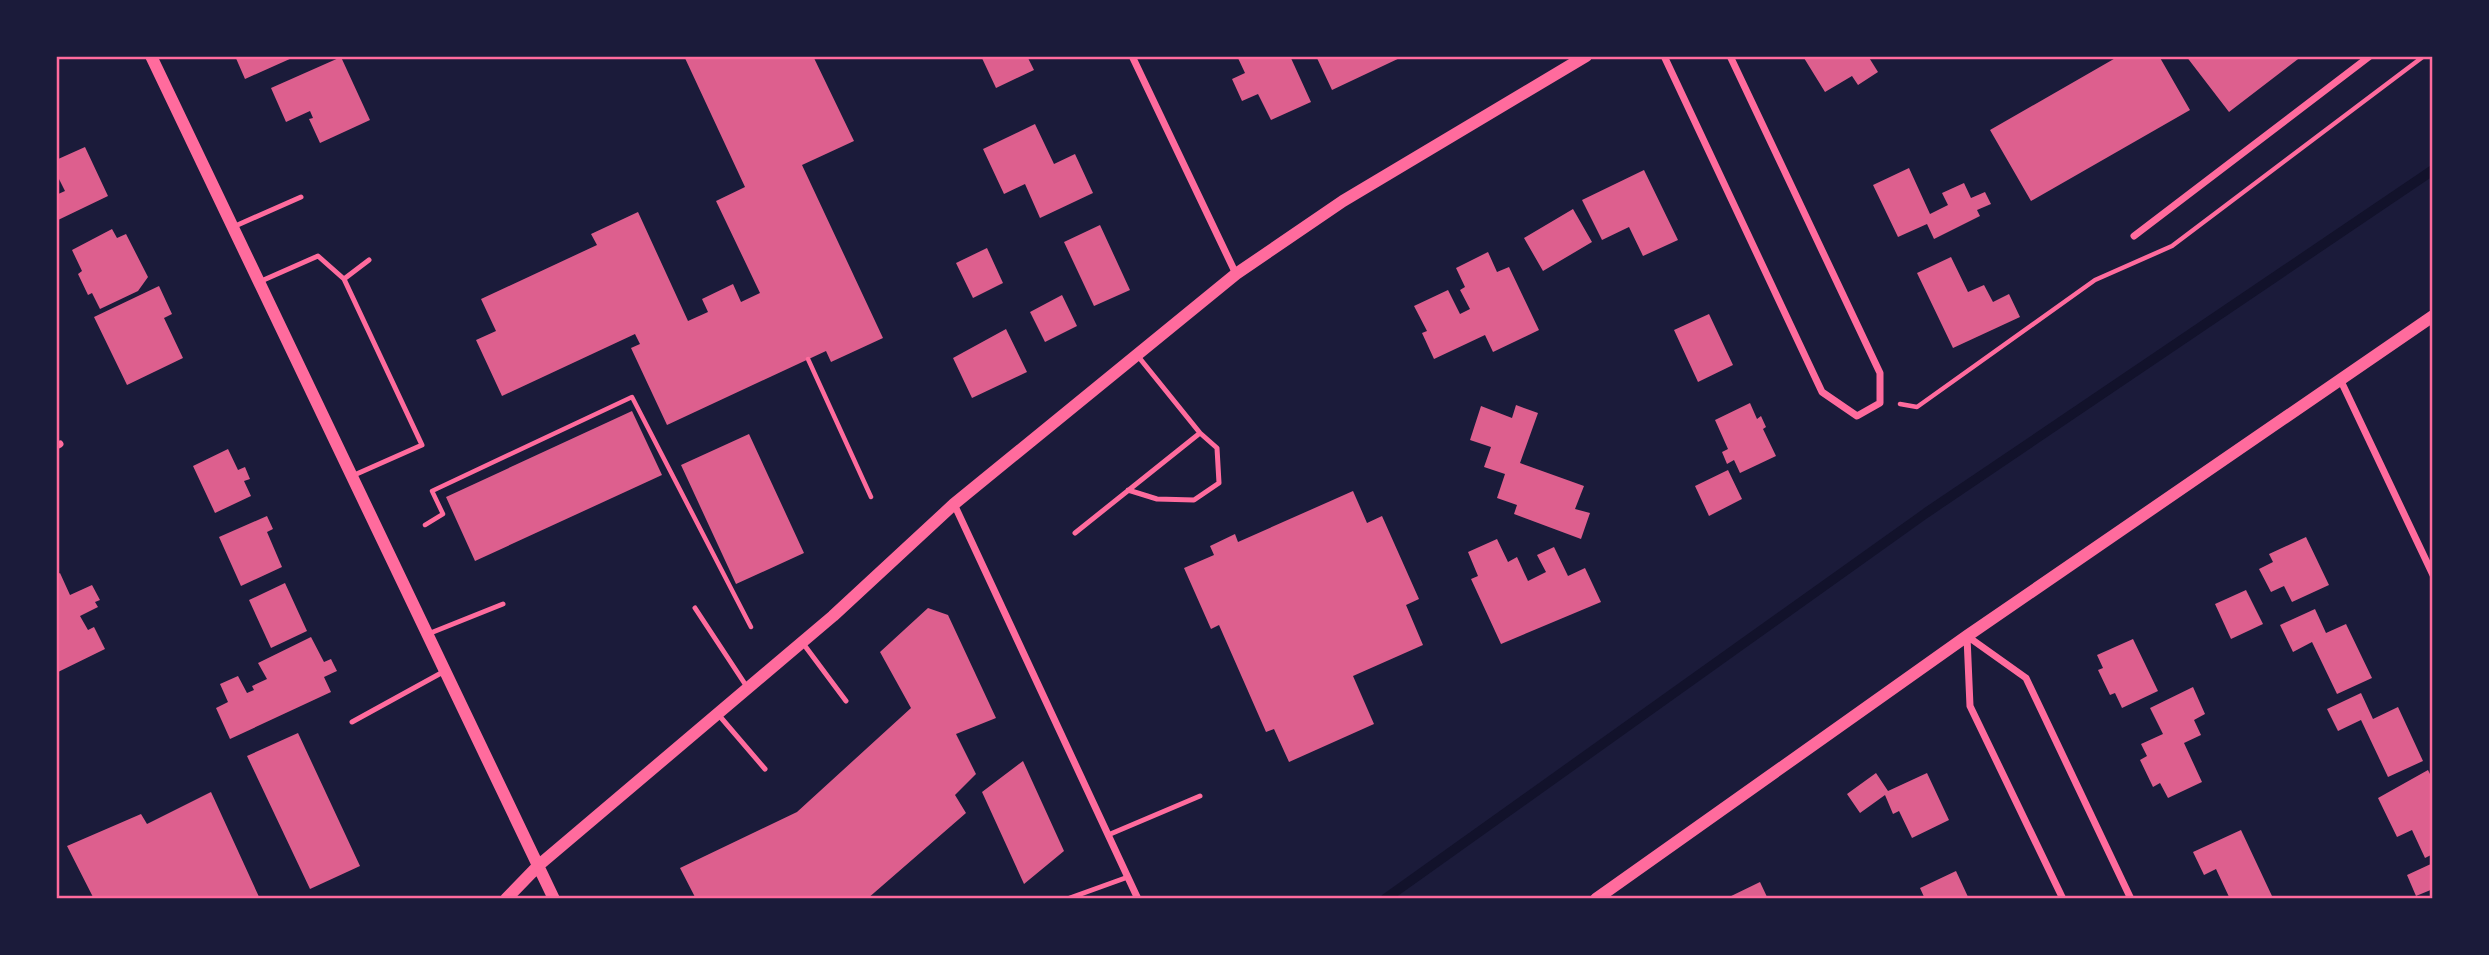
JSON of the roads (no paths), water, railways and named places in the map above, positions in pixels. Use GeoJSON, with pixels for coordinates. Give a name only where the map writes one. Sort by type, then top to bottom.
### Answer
{"type":"FeatureCollection","features":[{"type":"Feature","properties":{"kind":"street"},"geometry":{"type":"LineString","coordinates":[[151,56],[554,899]]}},
{"type":"Feature","properties":{"kind":"street"},"geometry":{"type":"LineString","coordinates":[[1132,56],[1236,274]]}},
{"type":"Feature","properties":{"kind":"street"},"geometry":{"type":"LineString","coordinates":[[506,899],[539,865],[802,642],[954,504],[1236,274],[1343,201],[1586,56]]}},
{"type":"Feature","properties":{"kind":"street"},"geometry":{"type":"LineString","coordinates":[[1664,56],[1822,392],[1857,416],[1880,403],[1880,373],[1730,56]]}},
{"type":"Feature","properties":{"kind":"street"},"geometry":{"type":"LineString","coordinates":[[2134,236],[2370,56]]}},
{"type":"Feature","properties":{"kind":"street"},"geometry":{"type":"LineString","coordinates":[[1596,899],[1609,895],[1967,636],[2433,316]]}},
{"type":"Feature","properties":{"kind":"street"},"geometry":{"type":"LineString","coordinates":[[2340,379],[2433,575]]}},
{"type":"Feature","properties":{"kind":"street"},"geometry":{"type":"LineString","coordinates":[[954,504],[1138,899]]}},
{"type":"Feature","properties":{"kind":"street"},"geometry":{"type":"LineString","coordinates":[[1967,636],[1970,706],[2063,899]]}},
{"type":"Feature","properties":{"kind":"street"},"geometry":{"type":"LineString","coordinates":[[1967,636],[2025,678],[2131,899]]}},
{"type":"Feature","properties":{"kind":"lane"},"geometry":{"type":"LineString","coordinates":[[233,227],[301,197]]}},
{"type":"Feature","properties":{"kind":"lane"},"geometry":{"type":"LineString","coordinates":[[259,282],[318,256],[344,279],[422,445],[352,477]]}},
{"type":"Feature","properties":{"kind":"lane"},"geometry":{"type":"LineString","coordinates":[[344,279],[369,260]]}},
{"type":"Feature","properties":{"kind":"lane"},"geometry":{"type":"LineString","coordinates":[[1128,490],[1157,499],[1194,500],[1219,483],[1217,447],[1199,433],[1137,355]]}},
{"type":"Feature","properties":{"kind":"lane"},"geometry":{"type":"LineString","coordinates":[[1075,533],[1199,433]]}},
{"type":"Feature","properties":{"kind":"lane"},"geometry":{"type":"LineString","coordinates":[[428,634],[503,604]]}},
{"type":"Feature","properties":{"kind":"lane"},"geometry":{"type":"LineString","coordinates":[[695,608],[748,688]]}},
{"type":"Feature","properties":{"kind":"lane"},"geometry":{"type":"LineString","coordinates":[[802,642],[846,701]]}},
{"type":"Feature","properties":{"kind":"lane"},"geometry":{"type":"LineString","coordinates":[[352,722],[446,671]]}},
{"type":"Feature","properties":{"kind":"lane"},"geometry":{"type":"LineString","coordinates":[[717,713],[765,769]]}},
{"type":"Feature","properties":{"kind":"lane"},"geometry":{"type":"LineString","coordinates":[[1108,835],[1199,796]]}},
{"type":"Feature","properties":{"kind":"lane"},"geometry":{"type":"LineString","coordinates":[[1067,899],[1128,877]]}},
{"type":"Feature","properties":{"kind":"waterway"},"geometry":{"type":"LineString","coordinates":[[1385,899],[1926,513],[2433,170]]}}]}
